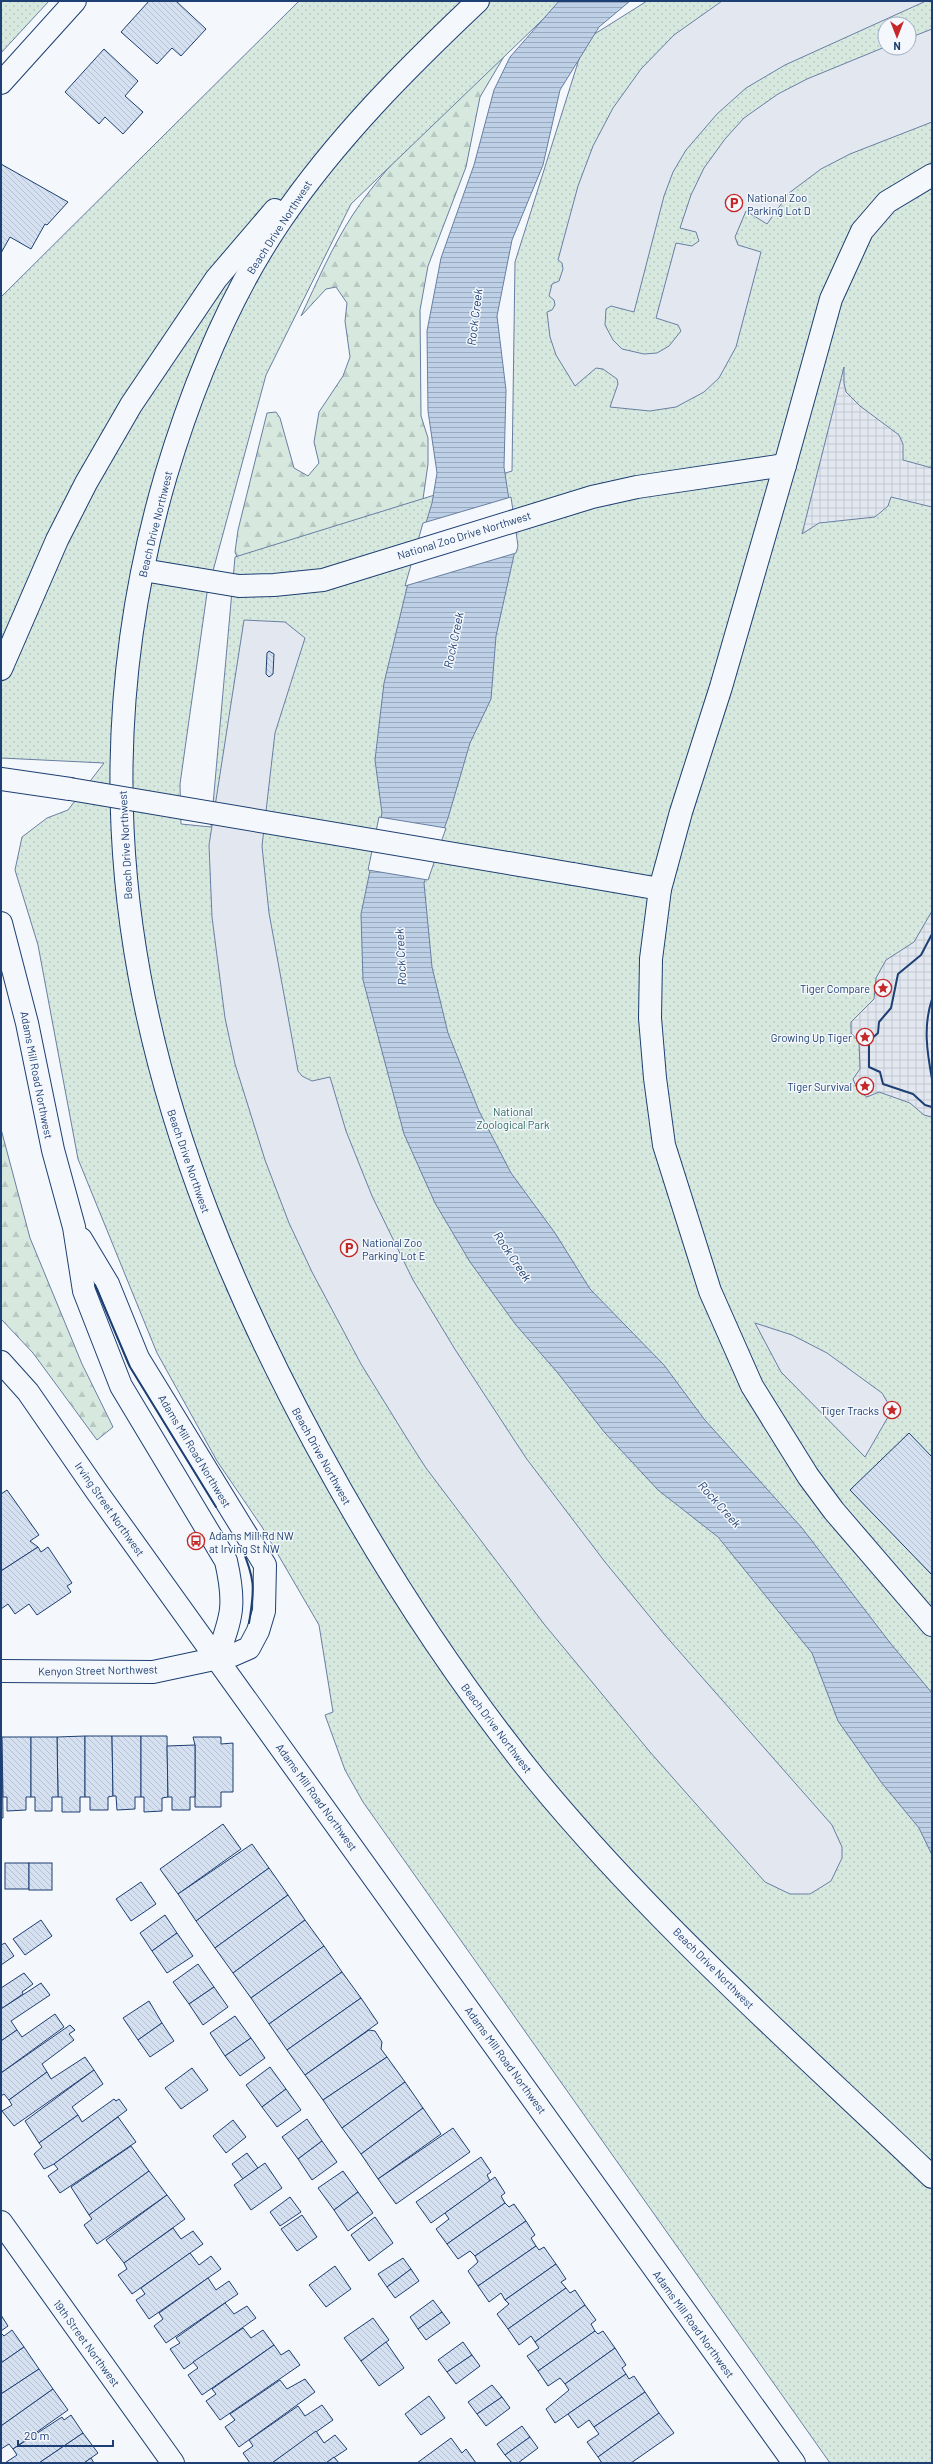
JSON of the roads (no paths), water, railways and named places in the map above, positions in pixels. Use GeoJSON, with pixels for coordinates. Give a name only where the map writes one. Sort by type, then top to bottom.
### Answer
{"type":"FeatureCollection","features":[{"type":"Feature","properties":{"kind":"street"},"geometry":{"type":"LineString","coordinates":[[1,82],[75,1]]}},
{"type":"Feature","properties":{"kind":"street","name":"Beach Drive Northwest"},"geometry":{"type":"LineString","coordinates":[[478,1],[393,84],[319,167],[270,237],[228,311],[209,350],[180,430],[158,504],[143,570],[130,654],[122,764],[124,866],[133,948],[148,1028],[181,1144],[221,1249],[269,1356],[332,1476],[391,1574],[454,1670],[534,1776],[608,1862],[685,1941],[932,2177]]}},
{"type":"Feature","properties":{"kind":"street"},"geometry":{"type":"LineString","coordinates":[[1,669],[57,540],[89,477],[131,404],[191,314],[230,262],[272,213],[319,167]]}},
{"type":"Feature","properties":{"kind":"street"},"geometry":{"type":"LineString","coordinates":[[932,175],[887,202],[862,231],[846,264],[822,328],[786,465],[721,687],[681,812],[660,889],[651,959],[650,1018],[654,1078],[664,1145],[710,1291],[752,1386],[808,1476],[834,1511],[932,1625]]}},
{"type":"Feature","properties":{"kind":"street","name":"National Zoo Drive Northwest"},"geometry":{"type":"LineString","coordinates":[[143,570],[239,586],[274,585],[323,580],[389,558],[592,497],[637,487],[786,465]]}},
{"type":"Feature","properties":{"kind":"street"},"geometry":{"type":"LineString","coordinates":[[1,780],[70,789],[660,889]]}},
{"type":"Feature","properties":{"kind":"street","name":"Adams Mill Road Northwest"},"geometry":{"type":"LineString","coordinates":[[1,923],[27,1023],[52,1150],[74,1227],[84,1291],[121,1386],[226,1561],[232,1588],[232,1616],[217,1658]]}},
{"type":"Feature","properties":{"kind":"street","name":"Adams Mill Road Northwest"},"geometry":{"type":"LineString","coordinates":[[74,1227],[108,1284],[138,1358],[265,1565],[264,1611],[258,1631],[249,1648],[233,1655],[217,1658]]}},
{"type":"Feature","properties":{"kind":"street","name":"Irving Street Northwest"},"geometry":{"type":"LineString","coordinates":[[1,1362],[28,1392],[217,1658]]}},
{"type":"Feature","properties":{"kind":"street","name":"Adams Mill Road Northwest"},"geometry":{"type":"LineString","coordinates":[[217,1658],[793,2462]]}},
{"type":"Feature","properties":{"kind":"street","name":"Kenyon Street Northwest"},"geometry":{"type":"LineString","coordinates":[[1,1671],[153,1672],[217,1658]]}},
{"type":"Feature","properties":{"kind":"street","name":"19th Street Northwest"},"geometry":{"type":"LineString","coordinates":[[1,2222],[173,2463]]}},
{"type":"Feature","properties":{"kind":"water","name":"Rock Creek"},"geometry":{"type":"Polygon","coordinates":[[[559,1],[630,1],[599,27],[560,90],[543,165],[512,240],[497,316],[506,390],[504,467],[516,546],[496,636],[491,699],[470,743],[448,818],[424,883],[432,967],[448,1033],[479,1111],[511,1173],[555,1233],[590,1289],[664,1365],[704,1419],[802,1528],[891,1644],[932,1693],[932,1855],[919,1828],[881,1782],[838,1721],[812,1653],[718,1537],[658,1490],[605,1433],[557,1372],[516,1325],[470,1262],[435,1203],[404,1134],[363,980],[361,914],[382,813],[375,760],[384,683],[409,579],[432,503],[437,473],[428,411],[427,331],[441,258],[474,165],[494,90],[510,57],[559,1]]]}},
{"type":"Feature","properties":{"kind":"place","name":"National Zoo Parking Lot D"},"geometry":{"type":"Point","coordinates":[734,203]}},
{"type":"Feature","properties":{"kind":"place","name":"Tiger Compare"},"geometry":{"type":"Point","coordinates":[883,988]}},
{"type":"Feature","properties":{"kind":"place","name":"Growing Up Tiger"},"geometry":{"type":"Point","coordinates":[865,1037]}},
{"type":"Feature","properties":{"kind":"place","name":"Tiger Survival"},"geometry":{"type":"Point","coordinates":[865,1086]}},
{"type":"Feature","properties":{"kind":"place","name":"National Zoo Parking Lot E"},"geometry":{"type":"Point","coordinates":[349,1248]}},
{"type":"Feature","properties":{"kind":"place","name":"Tiger Tracks"},"geometry":{"type":"Point","coordinates":[892,1410]}},
{"type":"Feature","properties":{"kind":"place","name":"Adams Mill Rd NW at Irving St NW"},"geometry":{"type":"Point","coordinates":[196,1541]}},
{"type":"Feature","properties":{"kind":"park label","name":"National Zoological Park"},"geometry":{"type":"Point","coordinates":[513,1117]}}]}
